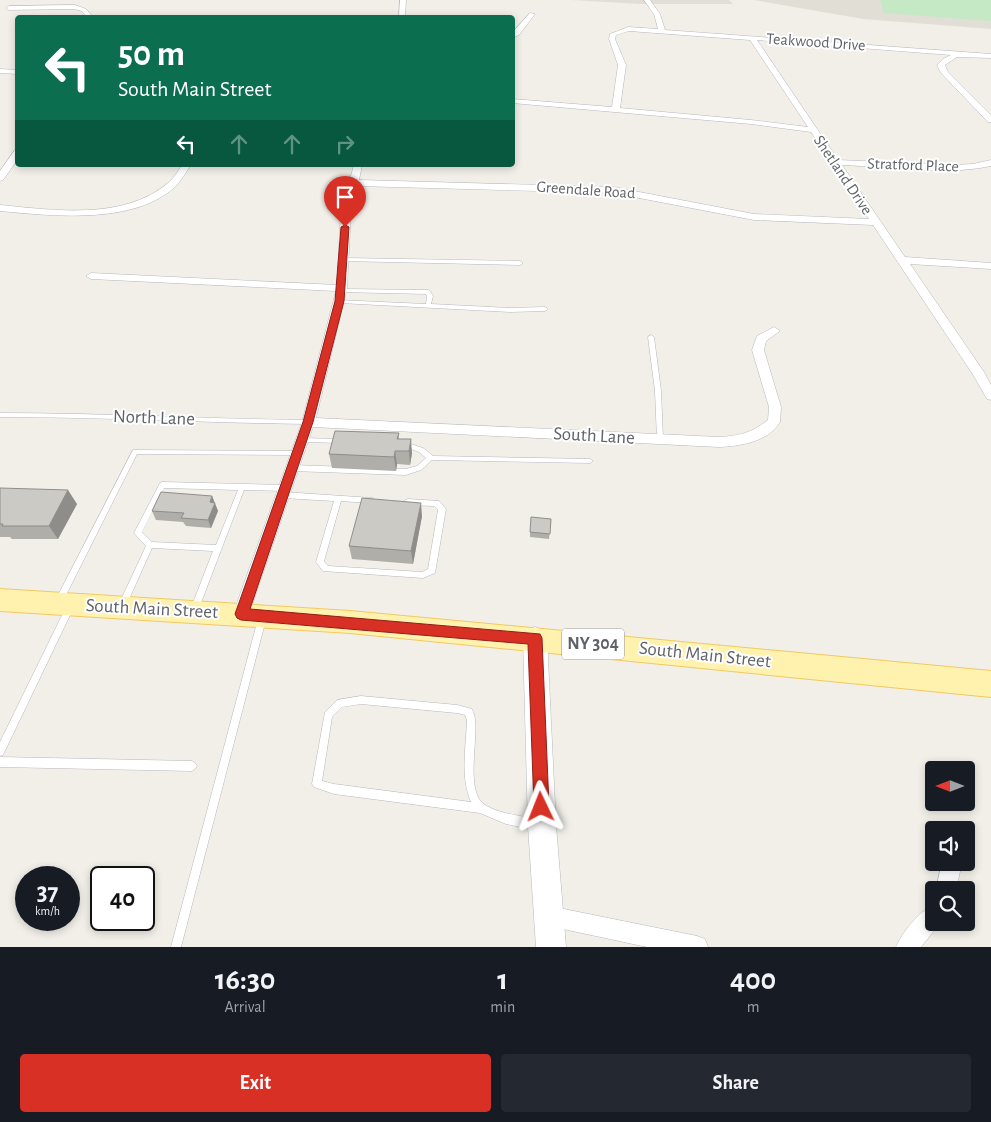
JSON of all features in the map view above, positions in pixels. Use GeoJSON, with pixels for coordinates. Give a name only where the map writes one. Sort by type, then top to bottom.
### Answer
{"type":"FeatureCollection","features":[{"type":"Feature","properties":{"kind":"main road","name":"South Main Street"},"geometry":{"type":"LineString","coordinates":[[0,600],[252,615],[535,638],[991,684]]}},
{"type":"Feature","properties":{"kind":"street"},"geometry":{"type":"LineString","coordinates":[[16,0],[7,10],[75,7],[84,10],[88,15]]}},
{"type":"Feature","properties":{"kind":"street"},"geometry":{"type":"LineString","coordinates":[[402,15],[403,0]]}},
{"type":"Feature","properties":{"kind":"street"},"geometry":{"type":"LineString","coordinates":[[647,0],[656,14],[662,30]]}},
{"type":"Feature","properties":{"kind":"street"},"geometry":{"type":"LineString","coordinates":[[515,35],[532,14]]}},
{"type":"Feature","properties":{"kind":"street","name":"Teakwood Drive"},"geometry":{"type":"LineString","coordinates":[[616,110],[622,65],[612,39],[613,34],[628,29],[970,54]]}},
{"type":"Feature","properties":{"kind":"street"},"geometry":{"type":"LineString","coordinates":[[751,37],[812,130]]}},
{"type":"Feature","properties":{"kind":"street"},"geometry":{"type":"LineString","coordinates":[[991,56],[970,54],[944,60],[940,65],[944,72],[988,113],[991,120]]}},
{"type":"Feature","properties":{"kind":"street"},"geometry":{"type":"LineString","coordinates":[[0,71],[15,72]]}},
{"type":"Feature","properties":{"kind":"street","name":"Shetland Drive"},"geometry":{"type":"LineString","coordinates":[[515,101],[761,123],[812,130],[978,372],[991,396]]}},
{"type":"Feature","properties":{"kind":"street"},"geometry":{"type":"LineString","coordinates":[[0,178],[15,156]]}},
{"type":"Feature","properties":{"kind":"street","name":"Stratford Place"},"geometry":{"type":"LineString","coordinates":[[835,162],[954,168],[973,167],[991,163]]}},
{"type":"Feature","properties":{"kind":"street"},"geometry":{"type":"LineString","coordinates":[[0,208],[54,213],[120,208],[147,201],[168,190],[182,175],[186,167]]}},
{"type":"Feature","properties":{"kind":"street"},"geometry":{"type":"LineString","coordinates":[[252,615],[284,491],[308,422],[341,293],[346,211],[357,167]]}},
{"type":"Feature","properties":{"kind":"street","name":"Greendale Road"},"geometry":{"type":"LineString","coordinates":[[353,183],[597,188],[648,195],[738,215],[778,219],[876,222]]}},
{"type":"Feature","properties":{"kind":"street"},"geometry":{"type":"LineString","coordinates":[[900,260],[991,266]]}},
{"type":"Feature","properties":{"kind":"street"},"geometry":{"type":"LineString","coordinates":[[91,276],[308,288],[341,293]]}},
{"type":"Feature","properties":{"kind":"street","name":"South Lane"},"geometry":{"type":"LineString","coordinates":[[308,422],[660,439],[740,441],[762,434],[774,422],[775,408],[758,350],[761,339],[774,331]]}},
{"type":"Feature","properties":{"kind":"street"},"geometry":{"type":"LineString","coordinates":[[535,638],[542,826],[550,947]]}},
{"type":"Feature","properties":{"kind":"street"},"geometry":{"type":"LineString","coordinates":[[549,916],[697,947]]}},
{"type":"Feature","properties":{"kind":"street"},"geometry":{"type":"LineString","coordinates":[[907,947],[925,926]]}},
{"type":"Feature","properties":{"kind":"lane"},"geometry":{"type":"LineString","coordinates":[[344,260],[520,263]]}},
{"type":"Feature","properties":{"kind":"lane"},"geometry":{"type":"LineString","coordinates":[[341,293],[428,292],[430,296],[428,306]]}},
{"type":"Feature","properties":{"kind":"lane"},"geometry":{"type":"LineString","coordinates":[[341,293],[428,306],[510,310],[545,309]]}},
{"type":"Feature","properties":{"kind":"lane"},"geometry":{"type":"LineString","coordinates":[[652,337],[658,391],[660,439]]}},
{"type":"Feature","properties":{"kind":"lane","name":"North Lane"},"geometry":{"type":"LineString","coordinates":[[0,415],[54,414],[308,422]]}},
{"type":"Feature","properties":{"kind":"lane"},"geometry":{"type":"LineString","coordinates":[[302,440],[351,442]]}},
{"type":"Feature","properties":{"kind":"lane"},"geometry":{"type":"LineString","coordinates":[[400,444],[409,445],[421,450],[431,458],[590,462]]}},
{"type":"Feature","properties":{"kind":"lane"},"geometry":{"type":"LineString","coordinates":[[0,752],[65,603],[135,452],[297,453]]}},
{"type":"Feature","properties":{"kind":"lane"},"geometry":{"type":"LineString","coordinates":[[292,468],[406,472],[418,468],[431,458]]}},
{"type":"Feature","properties":{"kind":"lane"},"geometry":{"type":"LineString","coordinates":[[218,548],[150,545],[138,533],[162,485],[242,487],[338,498],[377,500]]}},
{"type":"Feature","properties":{"kind":"lane"},"geometry":{"type":"LineString","coordinates":[[194,611],[242,487]]}},
{"type":"Feature","properties":{"kind":"lane"},"geometry":{"type":"LineString","coordinates":[[338,498],[320,562],[326,569],[422,575],[432,571],[442,509],[436,503],[397,501]]}},
{"type":"Feature","properties":{"kind":"lane"},"geometry":{"type":"LineString","coordinates":[[122,607],[150,545]]}},
{"type":"Feature","properties":{"kind":"lane"},"geometry":{"type":"LineString","coordinates":[[176,947],[252,615]]}},
{"type":"Feature","properties":{"kind":"lane"},"geometry":{"type":"LineString","coordinates":[[480,808],[474,801],[469,782],[471,727],[469,712],[457,709],[361,700],[340,703],[328,715],[317,784],[334,790],[480,808],[506,819],[542,826]]}},
{"type":"Feature","properties":{"kind":"lane"},"geometry":{"type":"LineString","coordinates":[[0,762],[192,766]]}},
{"type":"Feature","properties":{"kind":"shaded area"},"geometry":{"type":"Polygon","coordinates":[[[571,0],[729,0],[733,4],[640,4],[571,0]]]}},
{"type":"Feature","properties":{"kind":"shaded area"},"geometry":{"type":"Polygon","coordinates":[[[754,0],[991,0],[991,29],[863,19],[754,0]]]}},
{"type":"Feature","properties":{"kind":"green space"},"geometry":{"type":"Polygon","coordinates":[[[880,0],[991,0],[991,21],[884,13],[880,0]]]}},
{"type":"Feature","properties":{"kind":"building"},"geometry":{"type":"Polygon","coordinates":[[[335,431],[399,433],[397,439],[411,439],[409,451],[395,451],[394,457],[329,454],[335,431]]]}},
{"type":"Feature","properties":{"kind":"building"},"geometry":{"type":"Polygon","coordinates":[[[0,488],[68,490],[49,526],[2,526],[3,524],[0,524],[0,488]]]}},
{"type":"Feature","properties":{"kind":"building"},"geometry":{"type":"Polygon","coordinates":[[[161,492],[212,496],[210,502],[215,503],[208,520],[181,518],[184,513],[152,511],[161,492]]]}},
{"type":"Feature","properties":{"kind":"building"},"geometry":{"type":"Polygon","coordinates":[[[362,498],[421,503],[411,551],[349,546],[362,498]]]}},
{"type":"Feature","properties":{"kind":"building"},"geometry":{"type":"Polygon","coordinates":[[[531,517],[551,519],[550,534],[530,532],[531,517]]]}},
{"type":"Feature","properties":{"kind":"route"},"geometry":{"type":"LineString","coordinates":[[345,227],[340,301],[308,422],[241,614],[535,638],[541,807]]}}]}
